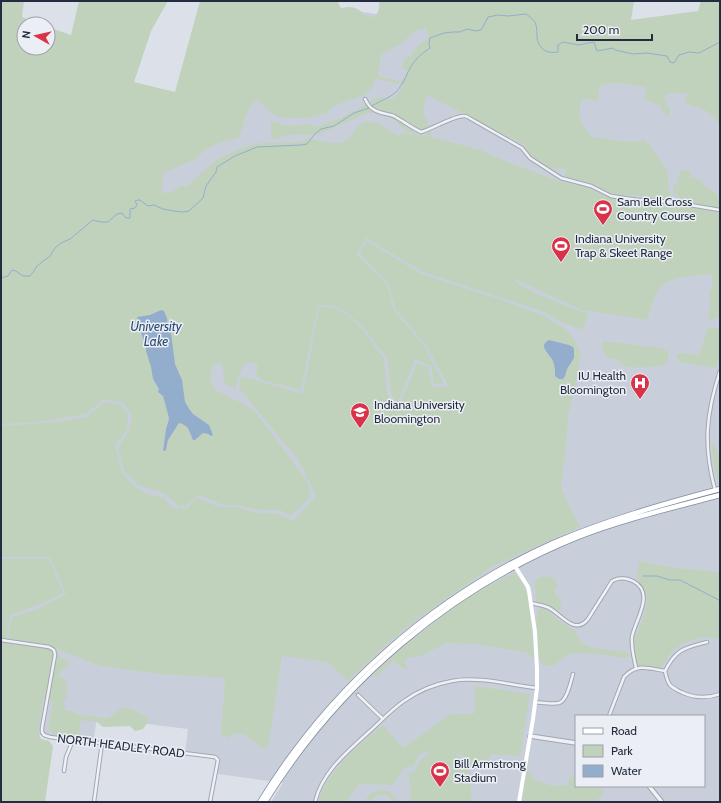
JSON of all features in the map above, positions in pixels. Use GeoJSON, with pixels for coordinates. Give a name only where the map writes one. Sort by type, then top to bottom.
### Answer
{"type":"FeatureCollection","features":[{"type":"Feature","properties":{"kind":"highway"},"geometry":{"type":"LineString","coordinates":[[260,802],[300,744],[326,712],[351,688],[428,622],[476,589],[514,565],[549,546],[589,529],[653,507],[718,490]]}},
{"type":"Feature","properties":{"kind":"highway"},"geometry":{"type":"LineString","coordinates":[[514,565],[608,526],[719,495]]}},
{"type":"Feature","properties":{"kind":"highway"},"geometry":{"type":"LineString","coordinates":[[265,802],[307,742],[351,688]]}},
{"type":"Feature","properties":{"kind":"main road"},"geometry":{"type":"LineString","coordinates":[[514,565],[528,587],[536,652],[536,702],[519,802]]}},
{"type":"Feature","properties":{"kind":"street"},"geometry":{"type":"LineString","coordinates":[[365,99],[372,109],[379,113],[390,114],[421,132],[458,117],[465,116],[522,148],[530,158],[561,178],[591,186],[611,196],[678,203],[720,210]]}},
{"type":"Feature","properties":{"kind":"street"},"geometry":{"type":"LineString","coordinates":[[719,495],[708,459],[707,431],[711,402],[720,371]]}},
{"type":"Feature","properties":{"kind":"street"},"geometry":{"type":"LineString","coordinates":[[531,603],[548,607],[564,620],[573,624],[582,624],[586,622],[612,581],[616,578],[626,578],[638,584],[643,596],[643,605],[632,636],[632,652],[636,668]]}},
{"type":"Feature","properties":{"kind":"street","name":"NORTH HEADLEY ROAD"},"geometry":{"type":"LineString","coordinates":[[1,640],[49,647],[54,650],[55,655],[42,728],[44,735],[47,737],[215,757],[218,760],[210,802]]}},
{"type":"Feature","properties":{"kind":"street"},"geometry":{"type":"LineString","coordinates":[[707,642],[686,647],[670,661],[665,671],[671,687],[684,694],[699,698],[706,698],[720,694]]}},
{"type":"Feature","properties":{"kind":"street"},"geometry":{"type":"LineString","coordinates":[[609,715],[624,677],[628,672],[640,667],[665,671]]}},
{"type":"Feature","properties":{"kind":"street"},"geometry":{"type":"LineString","coordinates":[[536,702],[559,703],[562,701],[568,690],[573,674]]}},
{"type":"Feature","properties":{"kind":"street"},"geometry":{"type":"LineString","coordinates":[[315,802],[326,776],[348,751],[404,701],[416,693],[439,684],[453,681],[473,680],[536,688]]}},
{"type":"Feature","properties":{"kind":"street"},"geometry":{"type":"LineString","coordinates":[[358,695],[383,719]]}},
{"type":"Feature","properties":{"kind":"street"},"geometry":{"type":"LineString","coordinates":[[530,736],[575,742]]}},
{"type":"Feature","properties":{"kind":"street"},"geometry":{"type":"LineString","coordinates":[[64,770],[66,757],[72,740]]}},
{"type":"Feature","properties":{"kind":"street"},"geometry":{"type":"LineString","coordinates":[[94,802],[102,743]]}},
{"type":"Feature","properties":{"kind":"street"},"geometry":{"type":"LineString","coordinates":[[649,787],[662,802]]}},
{"type":"Feature","properties":{"kind":"shaded area","name":"Indiana University Bloomington"},"geometry":{"type":"Polygon","coordinates":[[[278,1],[476,27],[720,33],[720,802],[271,802],[283,783],[218,774],[217,760],[185,753],[188,729],[97,718],[93,742],[40,735],[1,733],[1,141],[188,143],[278,1]]]}},
{"type":"Feature","properties":{"kind":"green space"},"geometry":{"type":"Polygon","coordinates":[[[1,1],[24,1],[22,16],[16,16],[16,56],[56,56],[56,30],[71,35],[79,1],[168,1],[151,31],[134,82],[175,92],[200,1],[338,1],[341,8],[356,8],[368,17],[375,16],[379,9],[379,1],[634,1],[631,20],[698,11],[701,1],[720,1],[720,132],[719,125],[713,116],[708,112],[685,103],[686,93],[669,93],[664,98],[670,110],[669,116],[665,115],[660,106],[644,99],[647,88],[636,85],[615,83],[603,85],[599,87],[598,100],[585,99],[581,101],[579,113],[580,120],[592,137],[630,142],[645,140],[667,169],[669,190],[672,198],[613,194],[593,184],[565,176],[566,169],[550,168],[530,155],[523,144],[427,95],[423,112],[432,133],[430,137],[481,150],[500,159],[556,180],[586,187],[604,196],[705,208],[719,213],[720,317],[708,321],[710,302],[709,290],[713,289],[711,274],[687,276],[671,280],[665,284],[659,289],[655,296],[647,320],[582,310],[510,277],[534,292],[581,312],[588,313],[583,330],[561,322],[544,312],[423,272],[367,237],[356,254],[387,284],[393,309],[425,347],[444,384],[434,384],[431,366],[415,359],[396,407],[391,392],[387,358],[364,328],[348,314],[334,306],[318,305],[301,390],[262,380],[256,375],[258,364],[248,363],[244,366],[240,373],[236,388],[225,385],[222,364],[220,363],[212,367],[210,378],[214,389],[253,409],[307,481],[311,496],[291,516],[280,510],[258,510],[239,505],[224,505],[197,496],[188,504],[180,507],[165,494],[138,485],[124,471],[118,448],[129,430],[132,416],[123,403],[104,399],[86,414],[36,422],[1,424],[1,1]],[[426,28],[415,31],[402,43],[381,55],[378,76],[397,81],[403,79],[408,71],[401,68],[405,58],[410,56],[419,45],[429,37],[426,28]],[[375,79],[372,87],[365,95],[333,106],[327,113],[310,118],[283,118],[272,114],[258,100],[252,104],[246,116],[239,138],[219,143],[204,151],[196,159],[163,173],[163,193],[172,191],[180,186],[187,186],[216,160],[244,147],[261,143],[301,142],[308,138],[336,143],[348,139],[360,125],[366,122],[382,125],[398,136],[401,133],[427,136],[426,134],[407,132],[393,120],[381,113],[368,113],[317,135],[291,135],[271,140],[271,121],[288,126],[309,124],[317,127],[345,116],[378,97],[393,99],[403,85],[375,79]],[[161,310],[150,315],[137,317],[153,379],[159,389],[158,392],[163,396],[169,419],[163,451],[166,450],[168,440],[179,423],[188,427],[193,440],[203,433],[212,435],[209,425],[193,414],[185,402],[175,364],[171,333],[167,318],[161,310]]]}},
{"type":"Feature","properties":{"kind":"green space"},"geometry":{"type":"Polygon","coordinates":[[[680,170],[690,171],[690,178],[695,177],[714,192],[717,195],[720,205],[719,208],[686,202],[676,195],[673,190],[674,184],[677,184],[680,170]]]}},
{"type":"Feature","properties":{"kind":"green space"},"geometry":{"type":"Polygon","coordinates":[[[367,241],[421,274],[505,301],[546,317],[567,330],[581,353],[568,416],[561,488],[580,527],[493,566],[420,617],[384,646],[348,681],[327,662],[282,656],[268,748],[263,749],[245,735],[236,733],[228,738],[221,734],[225,678],[161,674],[100,666],[50,646],[8,638],[12,617],[40,608],[66,594],[50,557],[1,556],[1,426],[56,422],[87,417],[104,402],[121,405],[128,414],[127,430],[115,445],[122,473],[134,486],[149,495],[165,498],[169,505],[176,509],[188,508],[196,498],[219,507],[237,507],[258,513],[280,514],[293,521],[316,496],[299,461],[239,388],[241,376],[303,394],[319,307],[334,308],[347,315],[363,330],[384,359],[387,393],[396,413],[417,363],[428,367],[432,387],[449,387],[426,345],[396,310],[388,283],[359,253],[367,241]]]}},
{"type":"Feature","properties":{"kind":"green space"},"geometry":{"type":"Polygon","coordinates":[[[708,328],[720,328],[720,357],[716,367],[713,368],[679,362],[676,355],[682,353],[699,355],[708,328]]]}},
{"type":"Feature","properties":{"kind":"green space"},"geometry":{"type":"Polygon","coordinates":[[[602,341],[661,348],[669,352],[667,364],[645,367],[623,366],[620,362],[612,358],[608,358],[603,351],[602,341]]]}},
{"type":"Feature","properties":{"kind":"green space"},"geometry":{"type":"Polygon","coordinates":[[[712,445],[715,445],[717,449],[720,463],[720,482],[716,475],[712,445]]]}},
{"type":"Feature","properties":{"kind":"green space"},"geometry":{"type":"Polygon","coordinates":[[[1,559],[49,559],[63,592],[46,602],[10,615],[6,643],[56,650],[60,657],[70,662],[58,675],[66,680],[67,697],[63,702],[66,711],[73,711],[80,715],[108,718],[119,710],[127,708],[148,717],[148,722],[143,729],[135,731],[130,726],[103,727],[97,722],[81,720],[79,736],[55,735],[48,729],[53,702],[43,700],[38,732],[41,739],[49,741],[53,746],[45,802],[1,802],[1,559]]]}},
{"type":"Feature","properties":{"kind":"green space"},"geometry":{"type":"Polygon","coordinates":[[[639,561],[675,568],[720,572],[720,639],[705,637],[688,641],[673,650],[661,668],[638,665],[634,654],[634,639],[635,635],[637,635],[647,605],[647,594],[645,594],[637,579],[639,561]]]}},
{"type":"Feature","properties":{"kind":"green space"},"geometry":{"type":"Polygon","coordinates":[[[514,573],[523,584],[528,598],[534,659],[528,653],[476,644],[447,643],[423,655],[405,659],[407,671],[393,661],[376,677],[373,675],[395,654],[462,601],[514,573]]]}},
{"type":"Feature","properties":{"kind":"green space"},"geometry":{"type":"Polygon","coordinates":[[[544,576],[553,578],[557,583],[554,592],[561,602],[559,614],[552,607],[536,601],[535,582],[537,579],[544,576]]]}},
{"type":"Feature","properties":{"kind":"green space"},"geometry":{"type":"Polygon","coordinates":[[[544,608],[563,623],[575,630],[579,639],[584,644],[602,649],[626,652],[629,654],[629,657],[625,658],[580,653],[568,655],[553,666],[544,665],[538,658],[536,622],[539,609],[544,608]]]}},
{"type":"Feature","properties":{"kind":"green space"},"geometry":{"type":"Polygon","coordinates":[[[475,686],[530,694],[520,756],[491,754],[487,763],[474,766],[460,754],[450,751],[460,756],[464,766],[469,766],[472,802],[411,802],[409,773],[415,772],[420,760],[432,751],[420,753],[413,766],[404,768],[393,785],[359,784],[346,802],[318,802],[329,779],[337,768],[354,750],[383,725],[403,748],[451,714],[474,714],[475,686]]]}},
{"type":"Feature","properties":{"kind":"green space"},"geometry":{"type":"Polygon","coordinates":[[[531,752],[527,772],[530,772],[533,780],[537,780],[552,786],[567,785],[570,776],[575,777],[575,787],[598,787],[604,792],[596,802],[522,802],[524,786],[521,802],[530,753],[531,752]]]}},
{"type":"Feature","properties":{"kind":"green space"},"geometry":{"type":"Polygon","coordinates":[[[381,790],[391,793],[398,802],[393,802],[388,796],[382,794],[370,802],[363,802],[373,792],[381,790]]]}},
{"type":"Feature","properties":{"kind":"water","name":"University Lake"},"geometry":{"type":"Polygon","coordinates":[[[161,310],[164,311],[171,333],[175,364],[182,380],[185,402],[193,414],[209,425],[213,435],[211,436],[203,433],[193,440],[187,427],[179,423],[168,440],[166,450],[164,451],[166,429],[169,419],[168,414],[163,396],[158,392],[159,389],[153,379],[137,317],[150,315],[161,310]]]}},
{"type":"Feature","properties":{"kind":"water"},"geometry":{"type":"Polygon","coordinates":[[[549,340],[569,345],[574,349],[574,358],[563,379],[559,379],[555,376],[553,361],[545,350],[544,345],[549,340]]]}},
{"type":"Feature","properties":{"kind":"waterway"},"geometry":{"type":"LineString","coordinates":[[372,106],[391,96],[397,91],[414,62],[430,48],[430,38],[444,33],[460,32],[467,29],[476,31],[481,30],[488,17],[498,15],[508,16],[526,14],[535,23],[538,42],[547,52],[558,52],[558,45],[563,42],[579,45],[594,42],[597,51],[613,48],[615,50],[633,54],[647,53],[667,56],[670,62],[674,63],[679,55],[689,52],[699,53],[720,42]]}},
{"type":"Feature","properties":{"kind":"waterway"},"geometry":{"type":"LineString","coordinates":[[1,278],[8,276],[12,270],[23,276],[30,276],[37,266],[50,256],[55,248],[61,243],[70,239],[93,220],[108,222],[117,214],[122,213],[126,218],[130,218],[130,209],[135,208],[137,205],[135,201],[140,200],[148,206],[154,205],[163,209],[183,212],[189,211],[203,198],[206,186],[216,172],[217,167],[235,156],[257,147],[307,144],[321,129],[334,126],[354,113],[369,108]]}},
{"type":"Feature","properties":{"kind":"waterway"},"geometry":{"type":"LineString","coordinates":[[643,576],[657,576],[670,580],[680,580],[719,600],[720,602]]}},
{"type":"Feature","properties":{"kind":"place","name":"Sam Bell Cross Country Course"},"geometry":{"type":"Point","coordinates":[603,226]}},
{"type":"Feature","properties":{"kind":"place","name":"Indiana University Trap & Skeet Range"},"geometry":{"type":"Point","coordinates":[561,263]}},
{"type":"Feature","properties":{"kind":"place","name":"IU Health Bloomington"},"geometry":{"type":"Point","coordinates":[640,400]}},
{"type":"Feature","properties":{"kind":"place","name":"Indiana University Bloomington"},"geometry":{"type":"Point","coordinates":[360,429]}},
{"type":"Feature","properties":{"kind":"place","name":"Bill Armstrong Stadium"},"geometry":{"type":"Point","coordinates":[440,788]}}]}
